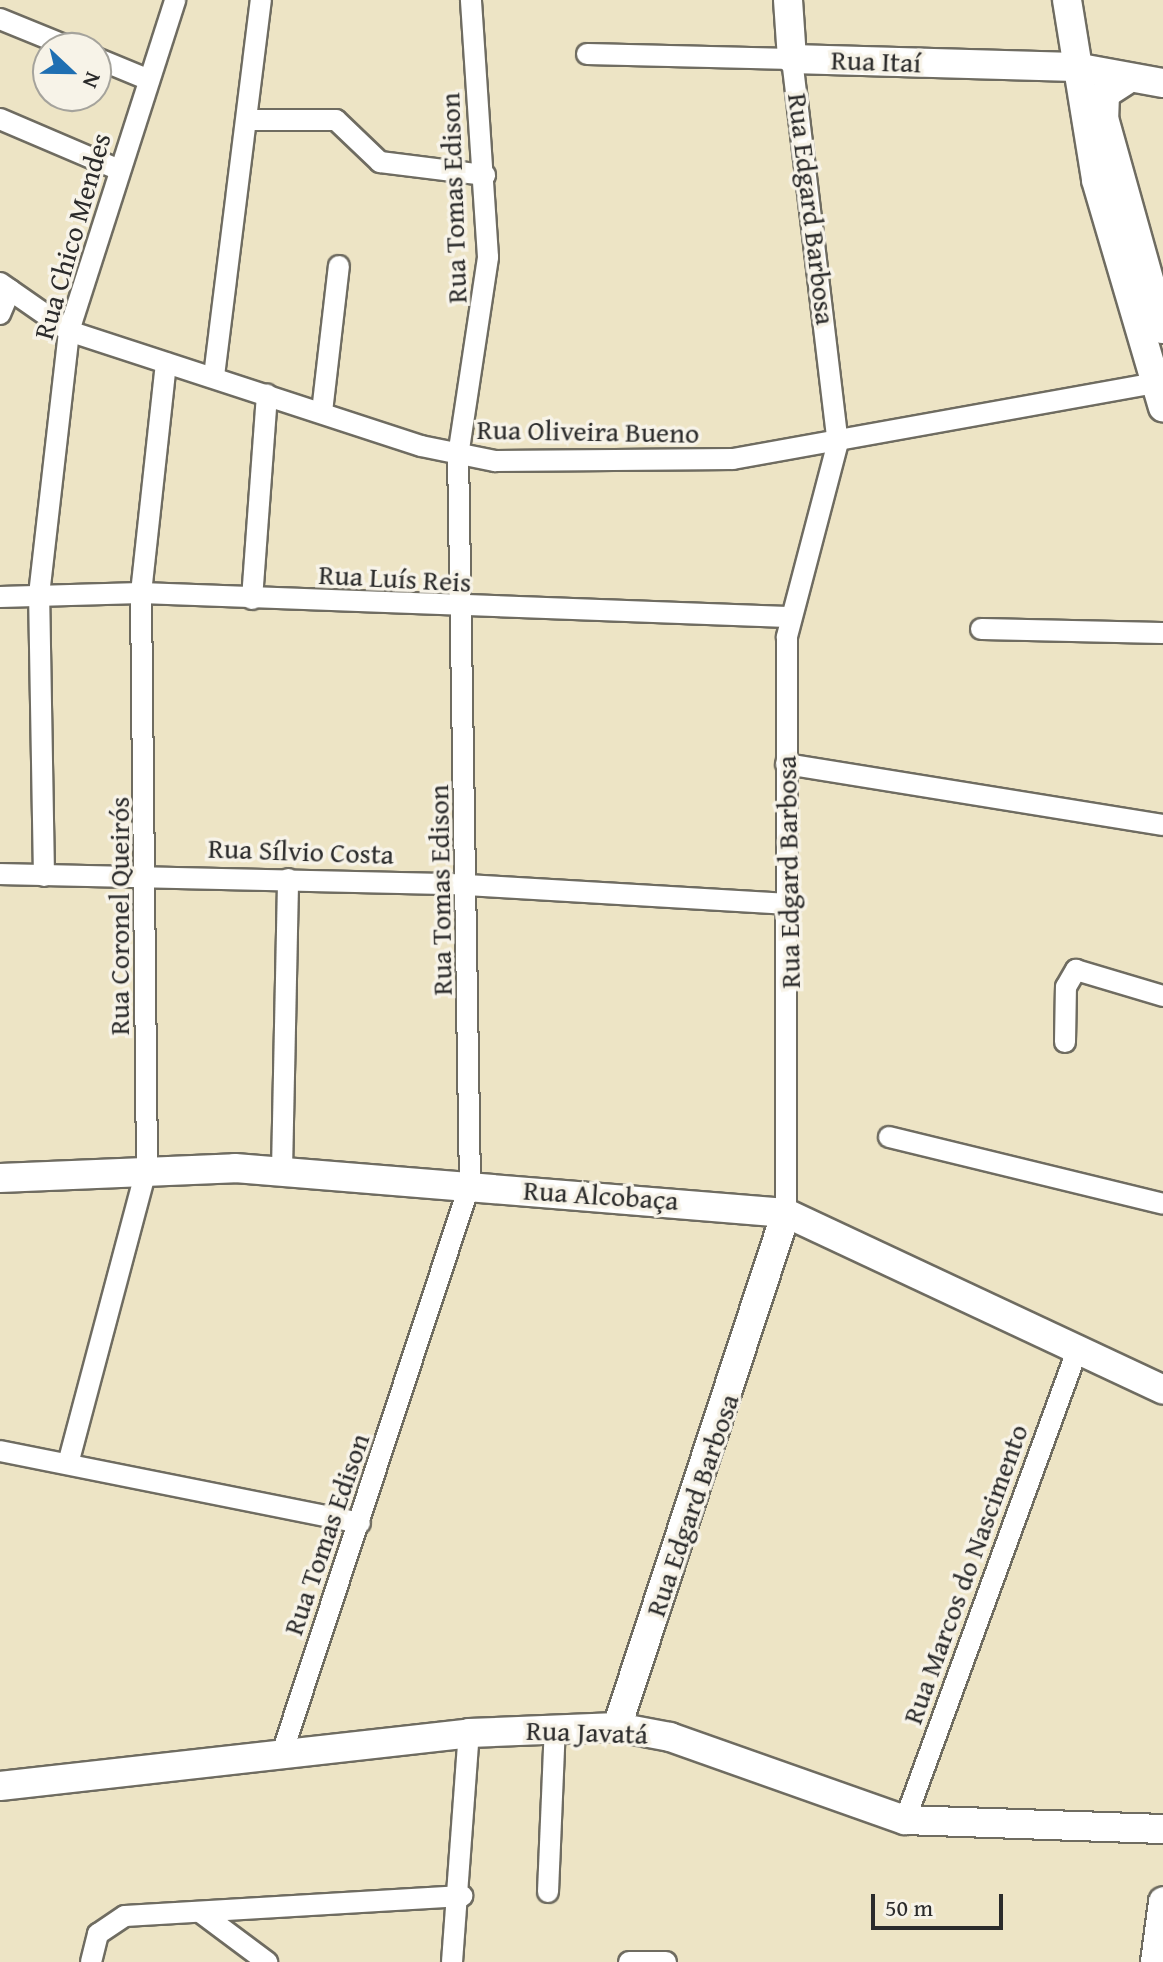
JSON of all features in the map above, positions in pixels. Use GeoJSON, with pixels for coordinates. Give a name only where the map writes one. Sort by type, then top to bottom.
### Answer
{"type":"FeatureCollection","features":[{"type":"Feature","properties":{"kind":"main road","name":"Rua Edgard Barbosa"},"geometry":{"type":"LineString","coordinates":[[788,0],[792,59]]}},
{"type":"Feature","properties":{"kind":"main road"},"geometry":{"type":"LineString","coordinates":[[1067,0],[1075,67],[1096,180],[1159,395]]}},
{"type":"Feature","properties":{"kind":"main road","name":"Rua Itaí"},"geometry":{"type":"LineString","coordinates":[[792,59],[1075,67],[1125,81],[1163,83]]}},
{"type":"Feature","properties":{"kind":"main road"},"geometry":{"type":"LineString","coordinates":[[1125,81],[1105,94],[1104,118],[1163,329]]}},
{"type":"Feature","properties":{"kind":"main road","name":"Rua Alcobaça"},"geometry":{"type":"LineString","coordinates":[[0,1178],[147,1167],[282,1170],[786,1213],[1163,1390]]}},
{"type":"Feature","properties":{"kind":"main road","name":"Rua Edgard Barbosa"},"geometry":{"type":"LineString","coordinates":[[617,1727],[786,1213]]}},
{"type":"Feature","properties":{"kind":"main road","name":"Rua Javatá"},"geometry":{"type":"LineString","coordinates":[[0,1786],[469,1733],[555,1726],[617,1727],[670,1737],[905,1820],[1163,1829]]}},
{"type":"Feature","properties":{"kind":"main road"},"geometry":{"type":"LineString","coordinates":[[1155,1962],[1163,1902]]}},
{"type":"Feature","properties":{"kind":"street","name":"Rua Chico Mendes"},"geometry":{"type":"LineString","coordinates":[[44,876],[39,595],[69,331],[117,169],[175,0]]}},
{"type":"Feature","properties":{"kind":"street"},"geometry":{"type":"LineString","coordinates":[[214,376],[251,120],[261,0]]}},
{"type":"Feature","properties":{"kind":"street","name":"Rua Tomas Edison"},"geometry":{"type":"LineString","coordinates":[[282,1753],[470,1184],[465,609],[458,456],[488,292],[485,175],[471,0]]}},
{"type":"Feature","properties":{"kind":"street"},"geometry":{"type":"LineString","coordinates":[[0,19],[32,32]]}},
{"type":"Feature","properties":{"kind":"street","name":"Rua Itaí"},"geometry":{"type":"LineString","coordinates":[[587,54],[792,59]]}},
{"type":"Feature","properties":{"kind":"street","name":"Rua Edgard Barbosa"},"geometry":{"type":"LineString","coordinates":[[786,1213],[791,904],[786,764],[788,617],[838,442],[792,59]]}},
{"type":"Feature","properties":{"kind":"street"},"geometry":{"type":"LineString","coordinates":[[112,65],[147,79]]}},
{"type":"Feature","properties":{"kind":"street"},"geometry":{"type":"LineString","coordinates":[[0,119],[117,169]]}},
{"type":"Feature","properties":{"kind":"street"},"geometry":{"type":"LineString","coordinates":[[251,120],[336,120],[380,162],[485,175]]}},
{"type":"Feature","properties":{"kind":"street"},"geometry":{"type":"LineString","coordinates":[[322,412],[339,266]]}},
{"type":"Feature","properties":{"kind":"street"},"geometry":{"type":"LineString","coordinates":[[0,314],[5,287]]}},
{"type":"Feature","properties":{"kind":"street","name":"Rua Oliveira Bueno"},"geometry":{"type":"LineString","coordinates":[[5,287],[69,331],[458,456],[676,464],[1159,395]]}},
{"type":"Feature","properties":{"kind":"street","name":"Rua Coronel Queirós"},"geometry":{"type":"LineString","coordinates":[[69,1460],[147,1167],[149,874],[141,593],[166,363]]}},
{"type":"Feature","properties":{"kind":"street"},"geometry":{"type":"LineString","coordinates":[[252,599],[267,395]]}},
{"type":"Feature","properties":{"kind":"street","name":"Rua Luís Reis"},"geometry":{"type":"LineString","coordinates":[[0,597],[141,593],[465,609],[788,617]]}},
{"type":"Feature","properties":{"kind":"street"},"geometry":{"type":"LineString","coordinates":[[981,629],[1163,633]]}},
{"type":"Feature","properties":{"kind":"street"},"geometry":{"type":"LineString","coordinates":[[786,764],[1163,825]]}},
{"type":"Feature","properties":{"kind":"street","name":"Rua Sílvio Costa"},"geometry":{"type":"LineString","coordinates":[[0,874],[149,874],[468,885],[791,904]]}},
{"type":"Feature","properties":{"kind":"street"},"geometry":{"type":"LineString","coordinates":[[282,1170],[288,879]]}},
{"type":"Feature","properties":{"kind":"street"},"geometry":{"type":"LineString","coordinates":[[1065,1042],[1066,987],[1076,970],[1163,996]]}},
{"type":"Feature","properties":{"kind":"street"},"geometry":{"type":"LineString","coordinates":[[889,1137],[1163,1204]]}},
{"type":"Feature","properties":{"kind":"street","name":"Rua Marcos do Nascimento"},"geometry":{"type":"LineString","coordinates":[[905,1820],[1078,1348]]}},
{"type":"Feature","properties":{"kind":"street"},"geometry":{"type":"LineString","coordinates":[[0,1451],[69,1460],[360,1523]]}},
{"type":"Feature","properties":{"kind":"street"},"geometry":{"type":"LineString","coordinates":[[548,1892],[555,1726]]}},
{"type":"Feature","properties":{"kind":"street"},"geometry":{"type":"LineString","coordinates":[[452,1962],[462,1896],[469,1733]]}},
{"type":"Feature","properties":{"kind":"street"},"geometry":{"type":"LineString","coordinates":[[91,1962],[98,1934],[116,1917],[462,1896]]}},
{"type":"Feature","properties":{"kind":"street"},"geometry":{"type":"LineString","coordinates":[[200,1912],[267,1962]]}},
{"type":"Feature","properties":{"kind":"street"},"geometry":{"type":"LineString","coordinates":[[629,1962],[661,1961]]}}]}
